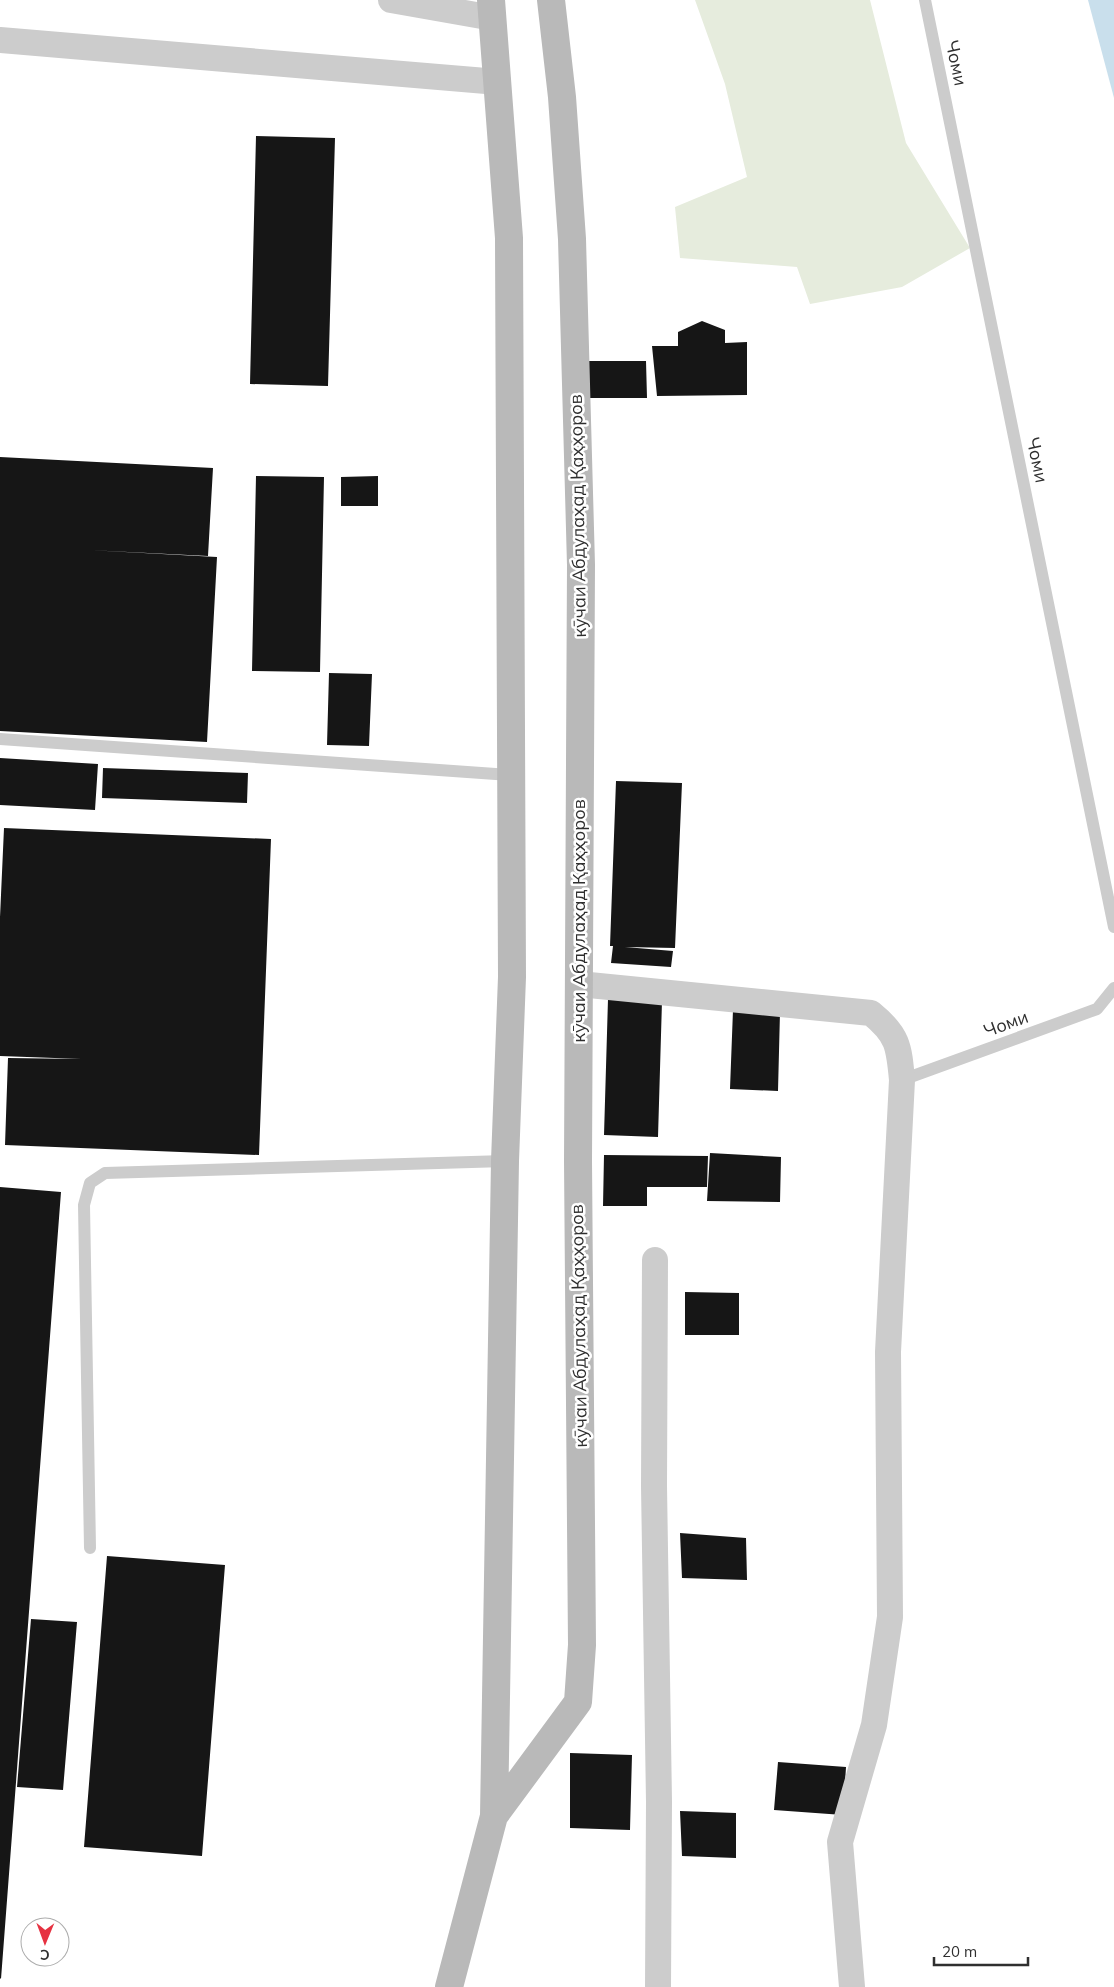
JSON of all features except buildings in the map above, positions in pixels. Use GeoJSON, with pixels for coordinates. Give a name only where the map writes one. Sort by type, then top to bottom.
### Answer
{"type":"FeatureCollection","features":[{"type":"Feature","properties":{"kind":"main road","name":"кӯчаи Абдулаҳад Қаҳҳоров"},"geometry":{"type":"LineString","coordinates":[[494,1816],[578,1702],[582,1645],[578,1161],[581,546],[572,239],[562,98],[551,0]]}},
{"type":"Feature","properties":{"kind":"main road","name":"кӯчаи Абдулаҳад Қаҳҳоров"},"geometry":{"type":"LineString","coordinates":[[449,1987],[494,1816],[505,1162],[512,977],[509,238],[492,9]]}},
{"type":"Feature","properties":{"kind":"street"},"geometry":{"type":"LineString","coordinates":[[391,0],[492,9]]}},
{"type":"Feature","properties":{"kind":"street"},"geometry":{"type":"LineString","coordinates":[[0,40],[498,82]]}},
{"type":"Feature","properties":{"kind":"street"},"geometry":{"type":"LineString","coordinates":[[579,984],[871,1013],[889,1028],[900,1052],[902,1080],[888,1352],[890,1617],[874,1726],[840,1842],[852,1987]]}},
{"type":"Feature","properties":{"kind":"street"},"geometry":{"type":"LineString","coordinates":[[655,1260],[654,1476],[659,1802],[658,1987]]}},
{"type":"Feature","properties":{"kind":"lane","name":"Чоми"},"geometry":{"type":"LineString","coordinates":[[925,0],[1114,927]]}},
{"type":"Feature","properties":{"kind":"lane"},"geometry":{"type":"LineString","coordinates":[[0,739],[510,775]]}},
{"type":"Feature","properties":{"kind":"lane","name":"Чоми"},"geometry":{"type":"LineString","coordinates":[[902,1080],[1097,1009],[1114,988]]}},
{"type":"Feature","properties":{"kind":"lane"},"geometry":{"type":"LineString","coordinates":[[90,1548],[84,1205],[90,1183],[105,1173],[505,1162]]}},
{"type":"Feature","properties":{"kind":"green space"},"geometry":{"type":"Polygon","coordinates":[[[695,0],[870,0],[906,143],[970,248],[902,287],[810,304],[797,267],[680,258],[675,207],[747,177],[725,84],[695,0]]]}},
{"type":"Feature","properties":{"kind":"water"},"geometry":{"type":"Polygon","coordinates":[[[1088,0],[1114,0],[1114,98],[1088,0]]]}}]}
